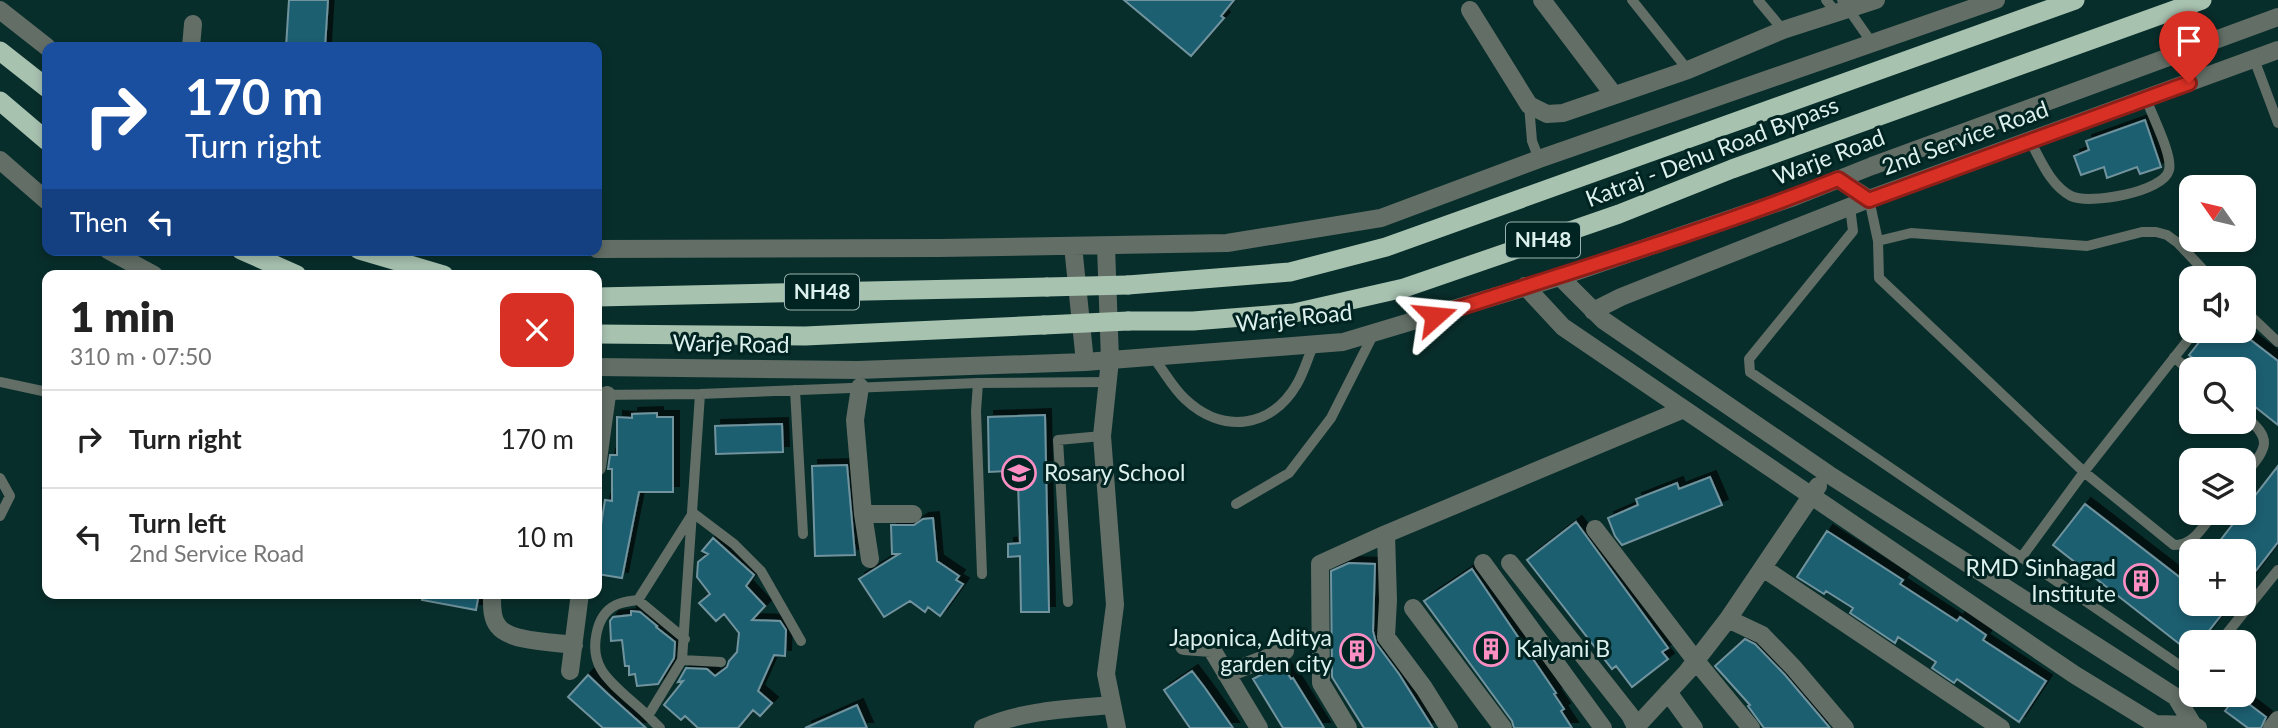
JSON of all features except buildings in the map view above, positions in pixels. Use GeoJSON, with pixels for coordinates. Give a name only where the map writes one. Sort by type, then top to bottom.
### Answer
{"type":"FeatureCollection","features":[{"type":"Feature","properties":{"kind":"highway","name":"Katraj - Dehu Road Bypass"},"geometry":{"type":"LineString","coordinates":[[602,297],[1128,285],[1290,272],[1386,247],[2075,0]]}},
{"type":"Feature","properties":{"kind":"highway","name":"Katraj - Dehu Road Bypass"},"geometry":{"type":"LineString","coordinates":[[602,334],[805,336],[1128,321],[1193,321],[1293,313],[1404,288],[1619,214],[1731,169],[2202,0]]}},
{"type":"Feature","properties":{"kind":"highway"},"geometry":{"type":"LineString","coordinates":[[0,51],[42,84]]}},
{"type":"Feature","properties":{"kind":"highway"},"geometry":{"type":"LineString","coordinates":[[0,101],[42,137]]}},
{"type":"Feature","properties":{"kind":"highway"},"geometry":{"type":"LineString","coordinates":[[254,256],[286,270]]}},
{"type":"Feature","properties":{"kind":"highway"},"geometry":{"type":"LineString","coordinates":[[379,256],[427,270]]}},
{"type":"Feature","properties":{"kind":"street"},"geometry":{"type":"LineString","coordinates":[[1542,0],[1614,95]]}},
{"type":"Feature","properties":{"kind":"street"},"geometry":{"type":"LineString","coordinates":[[1470,10],[1529,105],[1547,114],[1563,113],[1688,70],[1838,5],[1876,0]]}},
{"type":"Feature","properties":{"kind":"street"},"geometry":{"type":"LineString","coordinates":[[602,248],[1227,243],[1381,218],[1539,159],[1996,0]]}},
{"type":"Feature","properties":{"kind":"street"},"geometry":{"type":"LineString","coordinates":[[0,10],[42,43]]}},
{"type":"Feature","properties":{"kind":"street","name":"Warje Road"},"geometry":{"type":"LineString","coordinates":[[602,367],[858,370],[1085,362],[1343,342],[1525,286],[1560,278],[1794,197],[2278,17]]}},
{"type":"Feature","properties":{"kind":"street"},"geometry":{"type":"LineString","coordinates":[[191,42],[193,24]]}},
{"type":"Feature","properties":{"kind":"street","name":"2nd Service Road"},"geometry":{"type":"LineString","coordinates":[[1593,311],[1621,297],[1850,207],[2278,50]]}},
{"type":"Feature","properties":{"kind":"street"},"geometry":{"type":"LineString","coordinates":[[0,160],[42,197]]}},
{"type":"Feature","properties":{"kind":"street"},"geometry":{"type":"LineString","coordinates":[[1838,179],[1869,200]]}},
{"type":"Feature","properties":{"kind":"street"},"geometry":{"type":"LineString","coordinates":[[1073,246],[1085,362]]}},
{"type":"Feature","properties":{"kind":"street"},"geometry":{"type":"LineString","coordinates":[[1106,246],[1110,360],[1102,436],[1115,606],[1106,674],[1117,728]]}},
{"type":"Feature","properties":{"kind":"street"},"geometry":{"type":"LineString","coordinates":[[119,256],[145,270]]}},
{"type":"Feature","properties":{"kind":"street"},"geometry":{"type":"LineString","coordinates":[[1560,278],[1604,320],[1828,474],[2176,697],[2196,726]]}},
{"type":"Feature","properties":{"kind":"street"},"geometry":{"type":"LineString","coordinates":[[1525,286],[1563,327],[1676,413],[1811,495],[2075,675],[2153,726],[2196,726]]}},
{"type":"Feature","properties":{"kind":"street"},"geometry":{"type":"LineString","coordinates":[[860,387],[855,420],[863,514],[870,559]]}},
{"type":"Feature","properties":{"kind":"street"},"geometry":{"type":"LineString","coordinates":[[1348,728],[1321,683],[1320,564],[1676,413]]}},
{"type":"Feature","properties":{"kind":"street"},"geometry":{"type":"LineString","coordinates":[[1510,563],[1630,715],[1635,727],[1696,661],[1828,474]]}},
{"type":"Feature","properties":{"kind":"street"},"geometry":{"type":"LineString","coordinates":[[863,514],[913,514]]}},
{"type":"Feature","properties":{"kind":"street"},"geometry":{"type":"LineString","coordinates":[[1595,529],[1696,661],[1752,728]]}},
{"type":"Feature","properties":{"kind":"street"},"geometry":{"type":"LineString","coordinates":[[1386,534],[1386,637],[1424,688],[1448,728]]}},
{"type":"Feature","properties":{"kind":"street"},"geometry":{"type":"LineString","coordinates":[[1483,563],[1603,728]]}},
{"type":"Feature","properties":{"kind":"street"},"geometry":{"type":"LineString","coordinates":[[1763,568],[2001,728]]}},
{"type":"Feature","properties":{"kind":"street"},"geometry":{"type":"LineString","coordinates":[[492,599],[492,612],[497,626],[511,636],[574,645]]}},
{"type":"Feature","properties":{"kind":"street"},"geometry":{"type":"LineString","coordinates":[[570,671],[579,599]]}},
{"type":"Feature","properties":{"kind":"street"},"geometry":{"type":"LineString","coordinates":[[1413,608],[1503,728]]}},
{"type":"Feature","properties":{"kind":"street"},"geometry":{"type":"LineString","coordinates":[[1728,619],[1762,635],[1845,728]]}},
{"type":"Feature","properties":{"kind":"street"},"geometry":{"type":"LineString","coordinates":[[1184,646],[1211,648],[1259,728]]}},
{"type":"Feature","properties":{"kind":"street"},"geometry":{"type":"LineString","coordinates":[[1226,674],[1285,651]]}},
{"type":"Feature","properties":{"kind":"street"},"geometry":{"type":"LineString","coordinates":[[1668,692],[1694,728]]}},
{"type":"Feature","properties":{"kind":"street"},"geometry":{"type":"LineString","coordinates":[[983,728],[1001,720],[1045,711],[1111,705]]}},
{"type":"Feature","properties":{"kind":"street"},"geometry":{"type":"LineString","coordinates":[[2272,728],[2278,720]]}},
{"type":"Feature","properties":{"kind":"lane"},"geometry":{"type":"LineString","coordinates":[[1632,0],[1688,70]]}},
{"type":"Feature","properties":{"kind":"lane"},"geometry":{"type":"LineString","coordinates":[[1758,0],[1783,30]]}},
{"type":"Feature","properties":{"kind":"lane"},"geometry":{"type":"LineString","coordinates":[[1838,5],[1872,43]]}},
{"type":"Feature","properties":{"kind":"lane"},"geometry":{"type":"LineString","coordinates":[[2254,59],[2278,123]]}},
{"type":"Feature","properties":{"kind":"lane"},"geometry":{"type":"LineString","coordinates":[[2030,141],[2049,175],[2071,196],[2083,200],[2134,193],[2157,184],[2170,169],[2146,98]]}},
{"type":"Feature","properties":{"kind":"lane"},"geometry":{"type":"LineString","coordinates":[[1529,105],[1532,141],[1539,159]]}},
{"type":"Feature","properties":{"kind":"lane"},"geometry":{"type":"LineString","coordinates":[[1869,200],[1878,242],[1879,278],[2084,472],[2174,545],[2184,545],[2192,541],[2205,525]]}},
{"type":"Feature","properties":{"kind":"lane"},"geometry":{"type":"LineString","coordinates":[[1850,207],[1853,231],[1749,359],[1750,372],[2179,665]]}},
{"type":"Feature","properties":{"kind":"lane"},"geometry":{"type":"LineString","coordinates":[[1878,242],[1910,233],[2087,246],[2143,232],[2156,232],[2167,235],[2178,243],[2200,266]]}},
{"type":"Feature","properties":{"kind":"lane"},"geometry":{"type":"LineString","coordinates":[[2256,321],[2278,342]]}},
{"type":"Feature","properties":{"kind":"lane"},"geometry":{"type":"LineString","coordinates":[[1236,504],[1289,473],[1331,418],[1374,333]]}},
{"type":"Feature","properties":{"kind":"lane"},"geometry":{"type":"LineString","coordinates":[[2021,558],[2084,472],[2185,343]]}},
{"type":"Feature","properties":{"kind":"lane"},"geometry":{"type":"LineString","coordinates":[[1152,356],[1184,398],[1210,418],[1242,424],[1276,411],[1297,384],[1314,344]]}},
{"type":"Feature","properties":{"kind":"lane"},"geometry":{"type":"LineString","coordinates":[[2174,357],[2179,361]]}},
{"type":"Feature","properties":{"kind":"lane"},"geometry":{"type":"LineString","coordinates":[[0,382],[42,391]]}},
{"type":"Feature","properties":{"kind":"lane"},"geometry":{"type":"LineString","coordinates":[[602,395],[700,394],[978,383],[1108,382]]}},
{"type":"Feature","properties":{"kind":"lane"},"geometry":{"type":"LineString","coordinates":[[978,383],[976,411],[982,574]]}},
{"type":"Feature","properties":{"kind":"lane"},"geometry":{"type":"LineString","coordinates":[[795,390],[803,534]]}},
{"type":"Feature","properties":{"kind":"lane"},"geometry":{"type":"LineString","coordinates":[[648,716],[682,660],[700,394]]}},
{"type":"Feature","properties":{"kind":"lane"},"geometry":{"type":"LineString","coordinates":[[2256,425],[2264,436],[2264,446],[2256,460]]}},
{"type":"Feature","properties":{"kind":"lane"},"geometry":{"type":"LineString","coordinates":[[1068,602],[1058,440],[1102,436]]}},
{"type":"Feature","properties":{"kind":"lane"},"geometry":{"type":"LineString","coordinates":[[0,478],[9,496],[0,516]]}},
{"type":"Feature","properties":{"kind":"lane"},"geometry":{"type":"LineString","coordinates":[[660,728],[602,671],[596,657],[599,622],[607,611],[617,604],[638,600],[693,513]]}},
{"type":"Feature","properties":{"kind":"lane"},"geometry":{"type":"LineString","coordinates":[[693,513],[734,544],[761,572],[801,641]]}},
{"type":"Feature","properties":{"kind":"lane"},"geometry":{"type":"LineString","coordinates":[[2230,630],[2278,570]]}},
{"type":"Feature","properties":{"kind":"lane"},"geometry":{"type":"LineString","coordinates":[[638,600],[685,639]]}},
{"type":"Feature","properties":{"kind":"lane"},"geometry":{"type":"LineString","coordinates":[[682,660],[721,662]]}},
{"type":"Feature","properties":{"kind":"place","name":"Rosary School"},"geometry":{"type":"Point","coordinates":[1019,473]}},
{"type":"Feature","properties":{"kind":"place","name":"RMD Sinhagad Institute"},"geometry":{"type":"Point","coordinates":[2141,581]}},
{"type":"Feature","properties":{"kind":"place","name":"Kalyani B"},"geometry":{"type":"Point","coordinates":[1491,649]}},
{"type":"Feature","properties":{"kind":"place","name":"Japonica, Aditya garden city"},"geometry":{"type":"Point","coordinates":[1357,651]}},
{"type":"Feature","properties":{"kind":"route"},"geometry":{"type":"LineString","coordinates":[[1435,316],[1525,286],[1560,278],[1794,197],[1838,179],[1869,200],[2189,83]]}}]}
